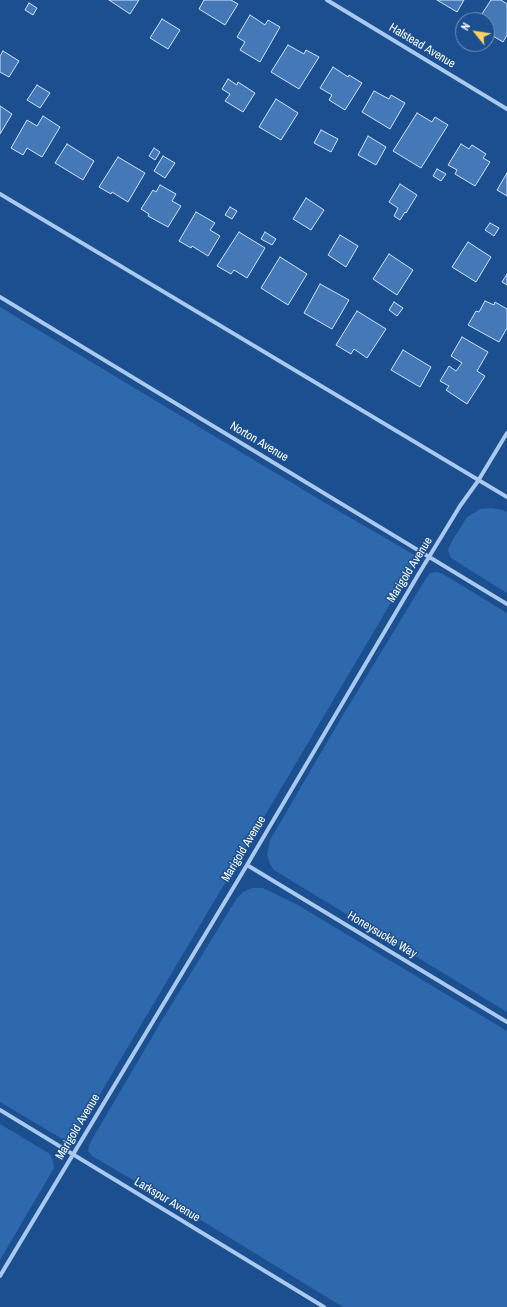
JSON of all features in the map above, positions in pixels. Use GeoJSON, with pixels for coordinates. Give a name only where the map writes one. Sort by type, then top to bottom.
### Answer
{"type":"FeatureCollection","features":[{"type":"Feature","properties":{"kind":"street","name":"Halstead Avenue"},"geometry":{"type":"LineString","coordinates":[[327,0],[507,109]]}},
{"type":"Feature","properties":{"kind":"street"},"geometry":{"type":"LineString","coordinates":[[0,194],[507,498]]}},
{"type":"Feature","properties":{"kind":"street","name":"Norton Avenue"},"geometry":{"type":"LineString","coordinates":[[0,297],[507,604]]}},
{"type":"Feature","properties":{"kind":"street","name":"Marigold Avenue"},"geometry":{"type":"LineString","coordinates":[[0,1276],[247,865],[429,556],[460,506],[478,481],[507,433]]}},
{"type":"Feature","properties":{"kind":"street","name":"Honeysuckle Way"},"geometry":{"type":"LineString","coordinates":[[247,865],[507,1022]]}},
{"type":"Feature","properties":{"kind":"street","name":"Larkspur Avenue"},"geometry":{"type":"LineString","coordinates":[[0,1110],[324,1307]]}},
{"type":"Feature","properties":{"kind":"shaded area"},"geometry":{"type":"Polygon","coordinates":[[[0,307],[342,513],[418,557],[77,1133],[64,1140],[0,1102],[0,307]]]}},
{"type":"Feature","properties":{"kind":"shaded area"},"geometry":{"type":"Polygon","coordinates":[[[491,508],[507,512],[507,593],[451,558],[448,550],[467,517],[480,509],[491,508]]]}},
{"type":"Feature","properties":{"kind":"shaded area"},"geometry":{"type":"Polygon","coordinates":[[[437,572],[443,574],[507,613],[507,1012],[274,870],[267,855],[270,840],[343,715],[425,580],[430,573],[437,572]]]}},
{"type":"Feature","properties":{"kind":"shaded area"},"geometry":{"type":"Polygon","coordinates":[[[252,888],[263,888],[298,905],[507,1031],[507,1307],[343,1307],[181,1208],[92,1156],[88,1151],[89,1145],[94,1136],[162,1020],[237,898],[243,892],[252,888]]]}},
{"type":"Feature","properties":{"kind":"shaded area"},"geometry":{"type":"Polygon","coordinates":[[[0,1124],[50,1154],[54,1168],[0,1260],[0,1124]]]}},
{"type":"Feature","properties":{"kind":"building"},"geometry":{"type":"Polygon","coordinates":[[[109,0],[139,0],[130,14],[109,0]]]}},
{"type":"Feature","properties":{"kind":"building"},"geometry":{"type":"Polygon","coordinates":[[[204,0],[231,0],[238,4],[225,25],[199,9],[204,0]]]}},
{"type":"Feature","properties":{"kind":"building"},"geometry":{"type":"Polygon","coordinates":[[[437,0],[464,0],[457,12],[437,0]]]}},
{"type":"Feature","properties":{"kind":"building"},"geometry":{"type":"Polygon","coordinates":[[[491,0],[501,0],[507,4],[507,35],[503,42],[495,37],[495,12],[483,12],[491,0]]]}},
{"type":"Feature","properties":{"kind":"building"},"geometry":{"type":"Polygon","coordinates":[[[29,3],[37,8],[33,15],[25,10],[29,3]]]}},
{"type":"Feature","properties":{"kind":"building"},"geometry":{"type":"Polygon","coordinates":[[[250,15],[265,25],[268,20],[280,27],[260,62],[240,50],[245,42],[237,37],[250,15]]]}},
{"type":"Feature","properties":{"kind":"building"},"geometry":{"type":"Polygon","coordinates":[[[162,19],[180,30],[168,49],[150,38],[162,19]]]}},
{"type":"Feature","properties":{"kind":"building"},"geometry":{"type":"Polygon","coordinates":[[[288,45],[304,54],[306,50],[319,57],[299,89],[271,72],[288,45]]]}},
{"type":"Feature","properties":{"kind":"building"},"geometry":{"type":"Polygon","coordinates":[[[3,51],[19,61],[9,77],[0,72],[0,56],[3,51]]]}},
{"type":"Feature","properties":{"kind":"building"},"geometry":{"type":"Polygon","coordinates":[[[333,67],[348,77],[349,75],[362,83],[345,110],[329,100],[332,95],[320,88],[333,67]]]}},
{"type":"Feature","properties":{"kind":"building"},"geometry":{"type":"Polygon","coordinates":[[[228,79],[237,85],[238,82],[255,93],[243,112],[225,101],[230,94],[222,89],[228,79]]]}},
{"type":"Feature","properties":{"kind":"building"},"geometry":{"type":"Polygon","coordinates":[[[37,85],[50,93],[40,108],[27,100],[37,85]]]}},
{"type":"Feature","properties":{"kind":"building"},"geometry":{"type":"Polygon","coordinates":[[[374,91],[389,99],[391,95],[405,103],[390,129],[362,112],[374,91]]]}},
{"type":"Feature","properties":{"kind":"building"},"geometry":{"type":"Polygon","coordinates":[[[276,99],[298,113],[281,140],[259,127],[276,99]]]}},
{"type":"Feature","properties":{"kind":"building"},"geometry":{"type":"Polygon","coordinates":[[[0,106],[12,114],[0,134],[0,106]]]}},
{"type":"Feature","properties":{"kind":"building"},"geometry":{"type":"Polygon","coordinates":[[[417,113],[432,122],[435,117],[448,125],[421,168],[393,151],[417,113]]]}},
{"type":"Feature","properties":{"kind":"building"},"geometry":{"type":"Polygon","coordinates":[[[43,116],[60,127],[42,157],[27,148],[23,155],[11,148],[27,120],[37,126],[43,116]]]}},
{"type":"Feature","properties":{"kind":"building"},"geometry":{"type":"Polygon","coordinates":[[[321,130],[338,139],[331,152],[314,143],[321,130]]]}},
{"type":"Feature","properties":{"kind":"building"},"geometry":{"type":"Polygon","coordinates":[[[368,136],[386,147],[376,165],[358,155],[368,136]]]}},
{"type":"Feature","properties":{"kind":"building"},"geometry":{"type":"Polygon","coordinates":[[[67,144],[94,161],[83,180],[55,163],[67,144]]]}},
{"type":"Feature","properties":{"kind":"building"},"geometry":{"type":"Polygon","coordinates":[[[461,144],[469,149],[472,145],[486,154],[483,158],[490,162],[475,186],[455,174],[457,170],[448,165],[461,144]]]}},
{"type":"Feature","properties":{"kind":"building"},"geometry":{"type":"Polygon","coordinates":[[[154,148],[160,152],[155,160],[149,156],[154,148]]]}},
{"type":"Feature","properties":{"kind":"building"},"geometry":{"type":"Polygon","coordinates":[[[163,156],[175,163],[165,178],[154,171],[163,156]]]}},
{"type":"Feature","properties":{"kind":"building"},"geometry":{"type":"Polygon","coordinates":[[[118,157],[145,173],[128,202],[112,192],[111,194],[99,187],[118,157]]]}},
{"type":"Feature","properties":{"kind":"building"},"geometry":{"type":"Polygon","coordinates":[[[437,169],[446,174],[441,181],[433,176],[437,169]]]}},
{"type":"Feature","properties":{"kind":"building"},"geometry":{"type":"Polygon","coordinates":[[[507,173],[507,196],[497,190],[507,173]]]}},
{"type":"Feature","properties":{"kind":"building"},"geometry":{"type":"Polygon","coordinates":[[[400,184],[417,195],[400,220],[394,216],[398,208],[389,202],[400,184]]]}},
{"type":"Feature","properties":{"kind":"building"},"geometry":{"type":"Polygon","coordinates":[[[160,185],[176,194],[172,201],[181,206],[168,227],[148,216],[149,214],[141,209],[153,190],[156,192],[160,185]]]}},
{"type":"Feature","properties":{"kind":"building"},"geometry":{"type":"Polygon","coordinates":[[[306,198],[324,210],[311,230],[293,219],[306,198]]]}},
{"type":"Feature","properties":{"kind":"building"},"geometry":{"type":"Polygon","coordinates":[[[230,207],[237,211],[232,219],[225,215],[230,207]]]}},
{"type":"Feature","properties":{"kind":"building"},"geometry":{"type":"Polygon","coordinates":[[[196,212],[215,223],[210,230],[220,236],[208,256],[192,246],[191,248],[179,241],[196,212]]]}},
{"type":"Feature","properties":{"kind":"building"},"geometry":{"type":"Polygon","coordinates":[[[490,223],[499,228],[494,236],[485,230],[490,223]]]}},
{"type":"Feature","properties":{"kind":"building"},"geometry":{"type":"Polygon","coordinates":[[[239,232],[265,248],[247,278],[234,270],[231,274],[217,266],[239,232]]]}},
{"type":"Feature","properties":{"kind":"building"},"geometry":{"type":"Polygon","coordinates":[[[265,232],[276,239],[272,245],[261,239],[265,232]]]}},
{"type":"Feature","properties":{"kind":"building"},"geometry":{"type":"Polygon","coordinates":[[[340,235],[358,246],[346,267],[328,255],[340,235]]]}},
{"type":"Feature","properties":{"kind":"building"},"geometry":{"type":"Polygon","coordinates":[[[468,242],[491,257],[476,282],[452,267],[468,242]]]}},
{"type":"Feature","properties":{"kind":"building"},"geometry":{"type":"Polygon","coordinates":[[[389,254],[413,270],[397,295],[373,279],[389,254]]]}},
{"type":"Feature","properties":{"kind":"building"},"geometry":{"type":"Polygon","coordinates":[[[280,257],[307,274],[288,305],[261,288],[280,257]]]}},
{"type":"Feature","properties":{"kind":"building"},"geometry":{"type":"Polygon","coordinates":[[[507,274],[507,285],[502,282],[507,274]]]}},
{"type":"Feature","properties":{"kind":"building"},"geometry":{"type":"Polygon","coordinates":[[[320,284],[349,300],[332,329],[304,313],[320,284]]]}},
{"type":"Feature","properties":{"kind":"building"},"geometry":{"type":"Polygon","coordinates":[[[485,301],[494,305],[495,302],[507,309],[507,328],[499,342],[468,325],[476,311],[479,312],[485,301]]]}},
{"type":"Feature","properties":{"kind":"building"},"geometry":{"type":"Polygon","coordinates":[[[394,302],[403,308],[397,316],[389,310],[394,302]]]}},
{"type":"Feature","properties":{"kind":"building"},"geometry":{"type":"Polygon","coordinates":[[[357,311],[386,329],[367,358],[354,349],[351,354],[336,345],[357,311]]]}},
{"type":"Feature","properties":{"kind":"building"},"geometry":{"type":"Polygon","coordinates":[[[462,337],[488,352],[477,371],[485,376],[467,404],[446,390],[449,386],[440,381],[449,366],[456,371],[462,363],[451,356],[462,337]]]}},
{"type":"Feature","properties":{"kind":"building"},"geometry":{"type":"Polygon","coordinates":[[[403,350],[431,367],[420,387],[391,370],[403,350]]]}}]}
